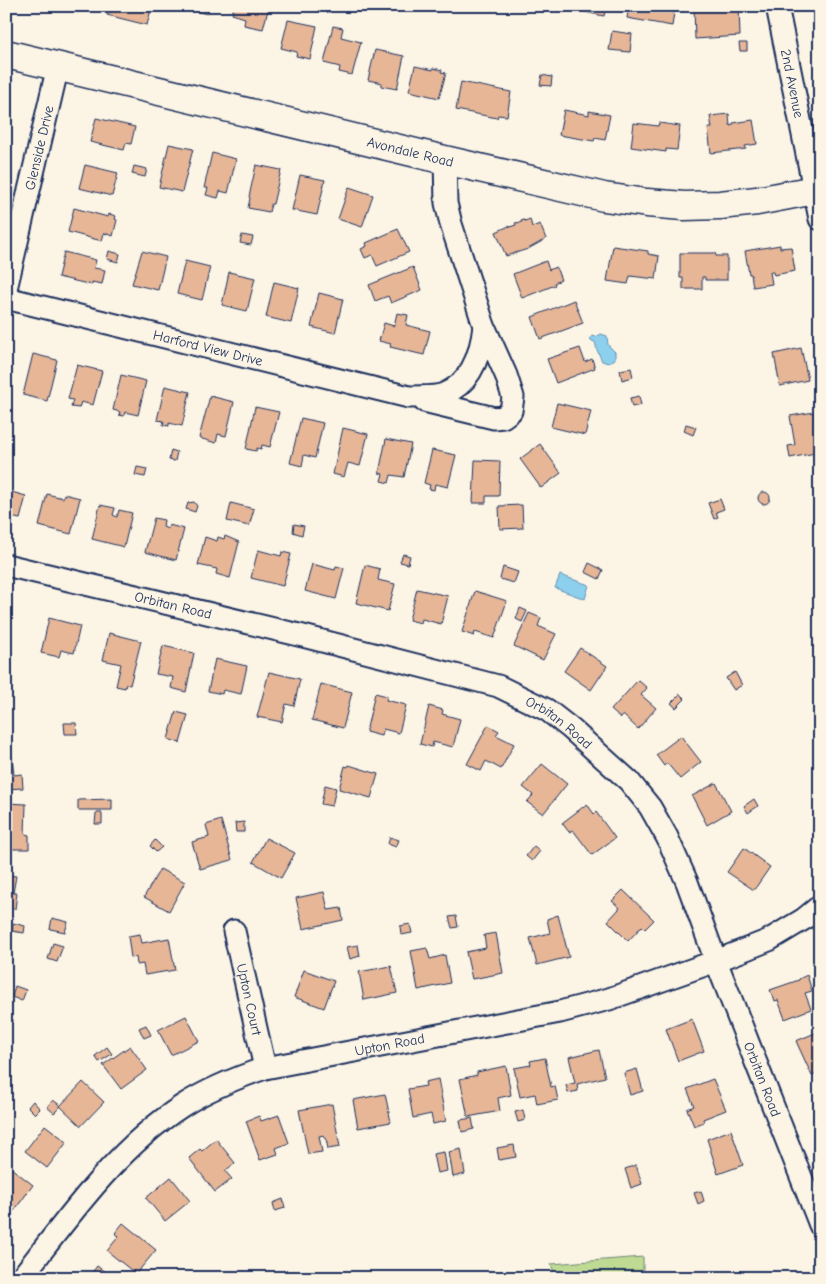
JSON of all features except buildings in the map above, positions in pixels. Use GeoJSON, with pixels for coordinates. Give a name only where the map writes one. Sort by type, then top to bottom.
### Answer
{"type":"FeatureCollection","features":[{"type":"Feature","properties":{"kind":"street","name":"2nd Avenue"},"geometry":{"type":"LineString","coordinates":[[777,6],[817,190],[820,219]]}},
{"type":"Feature","properties":{"kind":"street","name":"Avondale Road"},"geometry":{"type":"LineString","coordinates":[[6,54],[604,197],[684,206],[720,205],[757,201],[817,190]]}},
{"type":"Feature","properties":{"kind":"street","name":"Glenside Drive"},"geometry":{"type":"LineString","coordinates":[[6,289],[58,66]]}},
{"type":"Feature","properties":{"kind":"street","name":"Harford View Drive"},"geometry":{"type":"LineString","coordinates":[[6,298],[494,418],[504,417],[511,411],[513,397],[484,326],[446,203],[445,160]]}},
{"type":"Feature","properties":{"kind":"street","name":"Harford View Drive"},"geometry":{"type":"LineString","coordinates":[[409,397],[444,394],[466,377],[478,357],[484,326]]}},
{"type":"Feature","properties":{"kind":"street","name":"Orbitan Road"},"geometry":{"type":"LineString","coordinates":[[6,565],[294,634],[498,686],[546,710],[628,780],[650,807],[667,837],[683,873],[820,1225]]}},
{"type":"Feature","properties":{"kind":"street","name":"Upton Road"},"geometry":{"type":"LineString","coordinates":[[21,1278],[101,1177],[149,1132],[180,1107],[232,1080],[265,1068],[560,1012],[609,999],[769,940],[804,919],[820,906]]}},
{"type":"Feature","properties":{"kind":"street","name":"Upton Court"},"geometry":{"type":"LineString","coordinates":[[234,931],[265,1068]]}},
{"type":"Feature","properties":{"kind":"green space"},"geometry":{"type":"Polygon","coordinates":[[[643,1257],[643,1278],[556,1278],[551,1264],[643,1257]]]}},
{"type":"Feature","properties":{"kind":"water"},"geometry":{"type":"Polygon","coordinates":[[[601,334],[607,336],[608,345],[615,352],[615,359],[608,363],[602,361],[595,342],[590,339],[592,336],[596,337],[601,334]]]}},
{"type":"Feature","properties":{"kind":"water"},"geometry":{"type":"Polygon","coordinates":[[[560,575],[589,585],[585,599],[555,588],[560,575]]]}}]}
